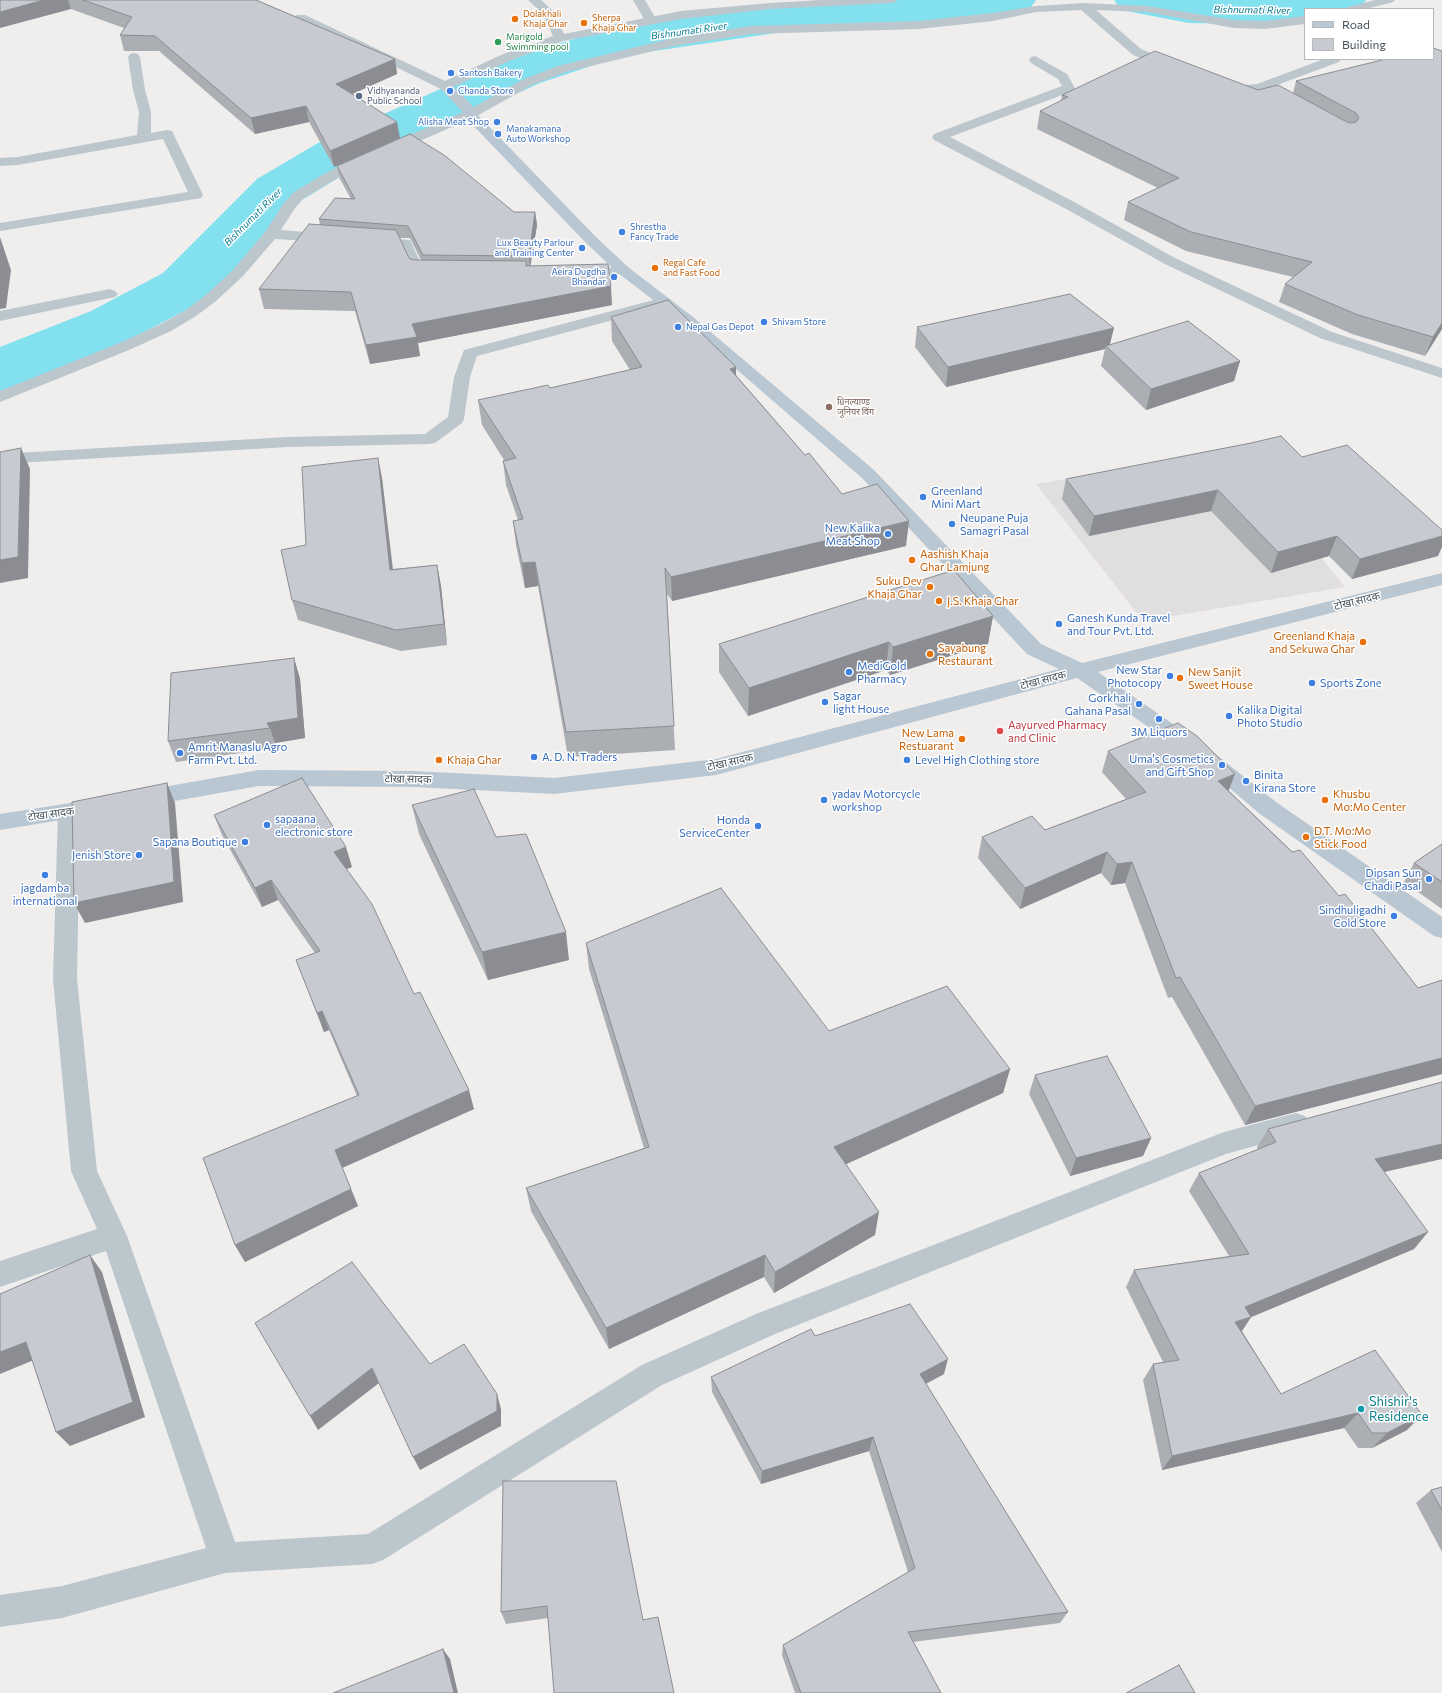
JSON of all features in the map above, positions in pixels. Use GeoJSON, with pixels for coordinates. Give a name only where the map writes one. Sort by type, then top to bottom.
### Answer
{"type":"FeatureCollection","features":[{"type":"Feature","properties":{"kind":"street"},"geometry":{"type":"LineString","coordinates":[[534,0],[548,12],[560,38]]}},
{"type":"Feature","properties":{"kind":"street"},"geometry":{"type":"LineString","coordinates":[[639,0],[652,21]]}},
{"type":"Feature","properties":{"kind":"street"},"geometry":{"type":"LineString","coordinates":[[447,87],[505,58],[560,38],[681,15],[767,3],[891,0]]}},
{"type":"Feature","properties":{"kind":"street"},"geometry":{"type":"LineString","coordinates":[[1356,8],[1389,0]]}},
{"type":"Feature","properties":{"kind":"street"},"geometry":{"type":"LineString","coordinates":[[1084,6],[1137,52],[1181,71]]}},
{"type":"Feature","properties":{"kind":"street"},"geometry":{"type":"LineString","coordinates":[[0,397],[166,328],[191,313],[211,298],[238,273],[271,234],[289,206],[299,195],[357,163],[528,82],[562,69],[674,42],[751,30],[919,25],[993,17],[1036,9],[1084,6],[1147,9],[1234,24],[1264,25],[1304,20]]}},
{"type":"Feature","properties":{"kind":"street"},"geometry":{"type":"LineString","coordinates":[[301,17],[447,87],[591,240],[623,270],[666,302],[868,474],[1034,649],[1080,670],[1202,754],[1268,808],[1442,929]]}},
{"type":"Feature","properties":{"kind":"street"},"geometry":{"type":"LineString","coordinates":[[134,57],[139,90],[145,112],[144,138]]}},
{"type":"Feature","properties":{"kind":"street"},"geometry":{"type":"LineString","coordinates":[[1035,60],[1064,77],[1069,88],[939,137],[1170,261],[1326,335],[1442,373]]}},
{"type":"Feature","properties":{"kind":"street"},"geometry":{"type":"LineString","coordinates":[[1213,84],[1232,90],[1259,88],[1332,60]]}},
{"type":"Feature","properties":{"kind":"street"},"geometry":{"type":"LineString","coordinates":[[1259,88],[1299,110]]}},
{"type":"Feature","properties":{"kind":"street"},"geometry":{"type":"LineString","coordinates":[[0,162],[18,161],[167,134],[196,195],[0,227]]}},
{"type":"Feature","properties":{"kind":"street"},"geometry":{"type":"LineString","coordinates":[[271,234],[345,239]]}},
{"type":"Feature","properties":{"kind":"street"},"geometry":{"type":"LineString","coordinates":[[360,240],[405,243],[419,274],[448,273]]}},
{"type":"Feature","properties":{"kind":"street"},"geometry":{"type":"LineString","coordinates":[[562,275],[577,276],[623,270]]}},
{"type":"Feature","properties":{"kind":"street"},"geometry":{"type":"LineString","coordinates":[[0,316],[110,294]]}},
{"type":"Feature","properties":{"kind":"street"},"geometry":{"type":"LineString","coordinates":[[0,459],[288,442],[429,439],[456,420],[462,377],[470,353],[666,302]]}},
{"type":"Feature","properties":{"kind":"street","name":"टोखा सादक"},"geometry":{"type":"LineString","coordinates":[[0,822],[44,814],[69,812],[259,778],[412,779],[554,786],[716,767],[1080,670],[1442,578]]}},
{"type":"Feature","properties":{"kind":"street"},"geometry":{"type":"LineString","coordinates":[[69,812],[65,979],[84,1171],[114,1236],[225,1558]]}},
{"type":"Feature","properties":{"kind":"street"},"geometry":{"type":"LineString","coordinates":[[0,1611],[62,1602],[225,1558],[372,1549],[652,1375],[766,1324],[1224,1143],[1322,1117]]}},
{"type":"Feature","properties":{"kind":"street"},"geometry":{"type":"LineString","coordinates":[[0,1274],[114,1236]]}},
{"type":"Feature","properties":{"kind":"shaded area"},"geometry":{"type":"Polygon","coordinates":[[[1235,452],[1345,587],[1143,621],[1036,484],[1235,452]]]}},
{"type":"Feature","properties":{"kind":"building"},"geometry":{"type":"Polygon","coordinates":[[[0,0],[44,0],[0,12],[0,0]]]}},
{"type":"Feature","properties":{"kind":"building"},"geometry":{"type":"Polygon","coordinates":[[[83,0],[256,0],[395,59],[336,84],[397,122],[330,151],[306,106],[251,118],[155,36],[120,35],[132,17],[83,0]]]}},
{"type":"Feature","properties":{"kind":"building"},"geometry":{"type":"Polygon","coordinates":[[[1434,48],[1442,51],[1442,323],[1433,337],[1358,315],[1285,284],[1312,262],[1191,232],[1128,202],[1179,178],[1040,111],[1068,97],[1062,95],[1155,51],[1258,90],[1278,85],[1350,123],[1356,122],[1359,118],[1356,113],[1296,81],[1382,60],[1434,60],[1434,48]]]}},
{"type":"Feature","properties":{"kind":"building"},"geometry":{"type":"Polygon","coordinates":[[[410,134],[444,155],[514,212],[535,212],[529,256],[423,255],[408,226],[319,219],[335,198],[355,199],[337,166],[410,134]]]}},
{"type":"Feature","properties":{"kind":"building"},"geometry":{"type":"Polygon","coordinates":[[[309,224],[396,230],[410,259],[416,260],[526,261],[526,266],[608,264],[611,286],[412,324],[417,337],[366,345],[351,292],[259,289],[309,224]]]}},
{"type":"Feature","properties":{"kind":"building"},"geometry":{"type":"Polygon","coordinates":[[[1070,294],[1114,328],[948,367],[917,327],[1070,294]]]}},
{"type":"Feature","properties":{"kind":"building"},"geometry":{"type":"Polygon","coordinates":[[[668,300],[736,367],[730,369],[805,455],[809,453],[842,494],[877,484],[909,521],[671,577],[665,568],[674,726],[566,732],[535,562],[522,563],[513,521],[523,519],[503,461],[516,458],[478,400],[548,385],[550,388],[642,367],[611,317],[668,300]]]}},
{"type":"Feature","properties":{"kind":"building"},"geometry":{"type":"Polygon","coordinates":[[[1188,321],[1240,361],[1151,389],[1106,346],[1188,321]]]}},
{"type":"Feature","properties":{"kind":"building"},"geometry":{"type":"Polygon","coordinates":[[[1281,436],[1302,457],[1347,445],[1442,530],[1442,536],[1360,559],[1337,536],[1278,552],[1218,490],[1094,516],[1066,479],[1251,443],[1281,436]]]}},
{"type":"Feature","properties":{"kind":"building"},"geometry":{"type":"Polygon","coordinates":[[[21,448],[18,557],[0,560],[0,452],[21,448]]]}},
{"type":"Feature","properties":{"kind":"building"},"geometry":{"type":"Polygon","coordinates":[[[378,458],[390,570],[437,565],[444,624],[396,630],[292,600],[281,550],[306,545],[302,467],[378,458]]]}},
{"type":"Feature","properties":{"kind":"building"},"geometry":{"type":"Polygon","coordinates":[[[954,570],[993,616],[893,647],[889,642],[749,688],[719,644],[954,570]]]}},
{"type":"Feature","properties":{"kind":"building"},"geometry":{"type":"Polygon","coordinates":[[[294,658],[298,718],[267,723],[270,728],[168,741],[171,673],[294,658]]]}},
{"type":"Feature","properties":{"kind":"building"},"geometry":{"type":"Polygon","coordinates":[[[1178,723],[1197,736],[1235,774],[1218,781],[1292,852],[1300,850],[1339,896],[1345,894],[1418,988],[1442,980],[1442,1058],[1255,1106],[1180,977],[1176,978],[1132,862],[1117,864],[1107,852],[1025,888],[982,837],[1032,816],[1045,830],[1146,792],[1108,751],[1178,723]]]}},
{"type":"Feature","properties":{"kind":"building"},"geometry":{"type":"Polygon","coordinates":[[[302,778],[346,847],[334,852],[372,904],[414,994],[420,992],[469,1090],[335,1150],[351,1189],[235,1245],[203,1158],[359,1095],[322,1011],[317,1013],[296,960],[320,951],[271,880],[255,888],[214,815],[302,778]]]}},
{"type":"Feature","properties":{"kind":"building"},"geometry":{"type":"Polygon","coordinates":[[[167,783],[174,882],[74,903],[72,802],[167,783]]]}},
{"type":"Feature","properties":{"kind":"building"},"geometry":{"type":"Polygon","coordinates":[[[474,789],[496,837],[526,834],[566,932],[482,952],[412,805],[474,789]]]}},
{"type":"Feature","properties":{"kind":"building"},"geometry":{"type":"Polygon","coordinates":[[[1442,844],[1442,882],[1414,863],[1442,844]]]}},
{"type":"Feature","properties":{"kind":"building"},"geometry":{"type":"Polygon","coordinates":[[[721,888],[829,1031],[947,986],[1010,1069],[834,1147],[879,1212],[775,1272],[765,1255],[606,1328],[526,1188],[649,1147],[586,943],[721,888]]]}},
{"type":"Feature","properties":{"kind":"building"},"geometry":{"type":"Polygon","coordinates":[[[1107,1056],[1151,1138],[1076,1158],[1035,1075],[1107,1056]]]}},
{"type":"Feature","properties":{"kind":"building"},"geometry":{"type":"Polygon","coordinates":[[[1442,1082],[1442,1144],[1375,1159],[1428,1232],[1245,1307],[1251,1317],[1235,1322],[1281,1394],[1375,1350],[1422,1415],[1387,1433],[1372,1433],[1358,1413],[1172,1456],[1153,1364],[1179,1360],[1134,1270],[1249,1254],[1199,1173],[1276,1142],[1268,1129],[1442,1082]]]}},
{"type":"Feature","properties":{"kind":"building"},"geometry":{"type":"Polygon","coordinates":[[[90,1255],[133,1402],[56,1432],[26,1342],[0,1352],[0,1294],[90,1255]]]}},
{"type":"Feature","properties":{"kind":"building"},"geometry":{"type":"Polygon","coordinates":[[[352,1262],[430,1364],[464,1344],[497,1394],[497,1411],[413,1457],[372,1368],[310,1416],[255,1323],[352,1262]]]}},
{"type":"Feature","properties":{"kind":"building"},"geometry":{"type":"Polygon","coordinates":[[[910,1304],[948,1359],[920,1374],[1068,1612],[908,1632],[941,1693],[801,1693],[783,1645],[915,1568],[873,1437],[762,1471],[711,1377],[811,1329],[815,1336],[910,1304]]]}},
{"type":"Feature","properties":{"kind":"building"},"geometry":{"type":"Polygon","coordinates":[[[503,1481],[616,1481],[643,1620],[658,1617],[674,1693],[554,1693],[547,1606],[501,1612],[503,1481]]]}},
{"type":"Feature","properties":{"kind":"building"},"geometry":{"type":"Polygon","coordinates":[[[1442,1487],[1442,1510],[1431,1490],[1442,1487]]]}},
{"type":"Feature","properties":{"kind":"building"},"geometry":{"type":"Polygon","coordinates":[[[443,1649],[454,1693],[333,1693],[443,1649]]]}},
{"type":"Feature","properties":{"kind":"building"},"geometry":{"type":"Polygon","coordinates":[[[1179,1665],[1195,1693],[1126,1693],[1179,1665]]]}},
{"type":"Feature","properties":{"kind":"waterway","name":"Bishnumati River"},"geometry":{"type":"LineString","coordinates":[[0,371],[113,324],[185,286],[277,191],[337,155],[522,72],[613,42],[789,17],[964,7],[1012,0]]}},
{"type":"Feature","properties":{"kind":"waterway","name":"Bishnumati River"},"geometry":{"type":"LineString","coordinates":[[1138,0],[1189,9],[1290,11],[1304,8]]}},
{"type":"Feature","properties":{"kind":"waterway","name":"Bishnumati River"},"geometry":{"type":"LineString","coordinates":[[1304,8],[1342,0]]}},
{"type":"Feature","properties":{"kind":"place","name":"Dolakhali Khaja Ghar"},"geometry":{"type":"Point","coordinates":[515,19]}},
{"type":"Feature","properties":{"kind":"place","name":"Sherpa Khaja Ghar"},"geometry":{"type":"Point","coordinates":[584,23]}},
{"type":"Feature","properties":{"kind":"place","name":"Marigold Swimming pool"},"geometry":{"type":"Point","coordinates":[498,42]}},
{"type":"Feature","properties":{"kind":"place","name":"Santosh Bakery"},"geometry":{"type":"Point","coordinates":[451,73]}},
{"type":"Feature","properties":{"kind":"place","name":"Chanda Store"},"geometry":{"type":"Point","coordinates":[450,91]}},
{"type":"Feature","properties":{"kind":"place","name":"Vidhyananda Public School"},"geometry":{"type":"Point","coordinates":[359,96]}},
{"type":"Feature","properties":{"kind":"place","name":"Alisha Meat Shop"},"geometry":{"type":"Point","coordinates":[497,122]}},
{"type":"Feature","properties":{"kind":"place","name":"Manakamana Auto Workshop"},"geometry":{"type":"Point","coordinates":[498,134]}},
{"type":"Feature","properties":{"kind":"place","name":"Shrestha Fancy Trade"},"geometry":{"type":"Point","coordinates":[622,232]}},
{"type":"Feature","properties":{"kind":"place","name":"Lux Beauty Parlour and Training Center"},"geometry":{"type":"Point","coordinates":[582,248]}},
{"type":"Feature","properties":{"kind":"place","name":"Regal Cafe and Fast Food"},"geometry":{"type":"Point","coordinates":[655,268]}},
{"type":"Feature","properties":{"kind":"place","name":"Aeira Dugdha Bhandar"},"geometry":{"type":"Point","coordinates":[614,277]}},
{"type":"Feature","properties":{"kind":"place","name":"Shivam Store"},"geometry":{"type":"Point","coordinates":[764,322]}},
{"type":"Feature","properties":{"kind":"place","name":"Nepal Gas Depot"},"geometry":{"type":"Point","coordinates":[678,327]}},
{"type":"Feature","properties":{"kind":"place","name":"ग्रिनल्याण्ड जुनियर विंग"},"geometry":{"type":"Point","coordinates":[829,407]}},
{"type":"Feature","properties":{"kind":"place","name":"Greenland Mini Mart"},"geometry":{"type":"Point","coordinates":[923,497]}},
{"type":"Feature","properties":{"kind":"place","name":"Neupane Puja Samagri Pasal"},"geometry":{"type":"Point","coordinates":[952,524]}},
{"type":"Feature","properties":{"kind":"place","name":"New Kalika Meat Shop"},"geometry":{"type":"Point","coordinates":[888,534]}},
{"type":"Feature","properties":{"kind":"place","name":"Aashish Khaja Ghar Lamjung"},"geometry":{"type":"Point","coordinates":[912,560]}},
{"type":"Feature","properties":{"kind":"place","name":"Suku Dev Khaja Ghar"},"geometry":{"type":"Point","coordinates":[930,587]}},
{"type":"Feature","properties":{"kind":"place","name":"J.S. Khaja Ghar"},"geometry":{"type":"Point","coordinates":[939,601]}},
{"type":"Feature","properties":{"kind":"place","name":"Ganesh Kunda Travel and Tour Pvt. Ltd."},"geometry":{"type":"Point","coordinates":[1059,624]}},
{"type":"Feature","properties":{"kind":"place","name":"Greenland Khaja and Sekuwa Ghar"},"geometry":{"type":"Point","coordinates":[1363,642]}},
{"type":"Feature","properties":{"kind":"place","name":"Sayabung Restaurant"},"geometry":{"type":"Point","coordinates":[930,654]}},
{"type":"Feature","properties":{"kind":"place","name":"MediGold Pharmacy"},"geometry":{"type":"Point","coordinates":[849,672]}},
{"type":"Feature","properties":{"kind":"place","name":"New Star Photocopy"},"geometry":{"type":"Point","coordinates":[1170,676]}},
{"type":"Feature","properties":{"kind":"place","name":"New Sanjit Sweet House"},"geometry":{"type":"Point","coordinates":[1180,678]}},
{"type":"Feature","properties":{"kind":"place","name":"Sports Zone"},"geometry":{"type":"Point","coordinates":[1312,683]}},
{"type":"Feature","properties":{"kind":"place","name":"Sagar light House"},"geometry":{"type":"Point","coordinates":[825,702]}},
{"type":"Feature","properties":{"kind":"place","name":"Gorkhali Gahana Pasal"},"geometry":{"type":"Point","coordinates":[1139,704]}},
{"type":"Feature","properties":{"kind":"place","name":"Kalika Digital Photo Studio"},"geometry":{"type":"Point","coordinates":[1229,716]}},
{"type":"Feature","properties":{"kind":"place","name":"3M Liquors"},"geometry":{"type":"Point","coordinates":[1159,719]}},
{"type":"Feature","properties":{"kind":"place","name":"Aayurved Pharmacy and Clinic"},"geometry":{"type":"Point","coordinates":[1000,731]}},
{"type":"Feature","properties":{"kind":"place","name":"New Lama Restuarant"},"geometry":{"type":"Point","coordinates":[962,739]}},
{"type":"Feature","properties":{"kind":"place","name":"Amrit Manaslu Agro Farm Pvt. Ltd."},"geometry":{"type":"Point","coordinates":[180,753]}},
{"type":"Feature","properties":{"kind":"place","name":"A. D. N. Traders"},"geometry":{"type":"Point","coordinates":[534,757]}},
{"type":"Feature","properties":{"kind":"place","name":"Khaja Ghar"},"geometry":{"type":"Point","coordinates":[439,760]}},
{"type":"Feature","properties":{"kind":"place","name":"Level High Clothing store"},"geometry":{"type":"Point","coordinates":[907,760]}},
{"type":"Feature","properties":{"kind":"place","name":"Uma's Cosmetics and Gift Shop"},"geometry":{"type":"Point","coordinates":[1222,765]}},
{"type":"Feature","properties":{"kind":"place","name":"Binita Kirana Store"},"geometry":{"type":"Point","coordinates":[1246,781]}},
{"type":"Feature","properties":{"kind":"place","name":"yadav Motorcycle workshop"},"geometry":{"type":"Point","coordinates":[824,800]}},
{"type":"Feature","properties":{"kind":"place","name":"Khusbu Mo:Mo Center"},"geometry":{"type":"Point","coordinates":[1325,800]}},
{"type":"Feature","properties":{"kind":"place","name":"sapaana electronic store"},"geometry":{"type":"Point","coordinates":[267,825]}},
{"type":"Feature","properties":{"kind":"place","name":"Honda ServiceCenter"},"geometry":{"type":"Point","coordinates":[758,826]}},
{"type":"Feature","properties":{"kind":"place","name":"D.T. Mo:Mo Stick Food"},"geometry":{"type":"Point","coordinates":[1306,837]}},
{"type":"Feature","properties":{"kind":"place","name":"Sapana Boutique"},"geometry":{"type":"Point","coordinates":[245,842]}},
{"type":"Feature","properties":{"kind":"place","name":"Jenish Store"},"geometry":{"type":"Point","coordinates":[139,855]}},
{"type":"Feature","properties":{"kind":"place","name":"jagdamba international"},"geometry":{"type":"Point","coordinates":[45,875]}},
{"type":"Feature","properties":{"kind":"place","name":"Dipsan Sun Chadi Pasal"},"geometry":{"type":"Point","coordinates":[1429,879]}},
{"type":"Feature","properties":{"kind":"place","name":"Sindhuligadhi Cold Store"},"geometry":{"type":"Point","coordinates":[1394,916]}},
{"type":"Feature","properties":{"kind":"place","name":"Shishir's Residence"},"geometry":{"type":"Point","coordinates":[1361,1409]}}]}
